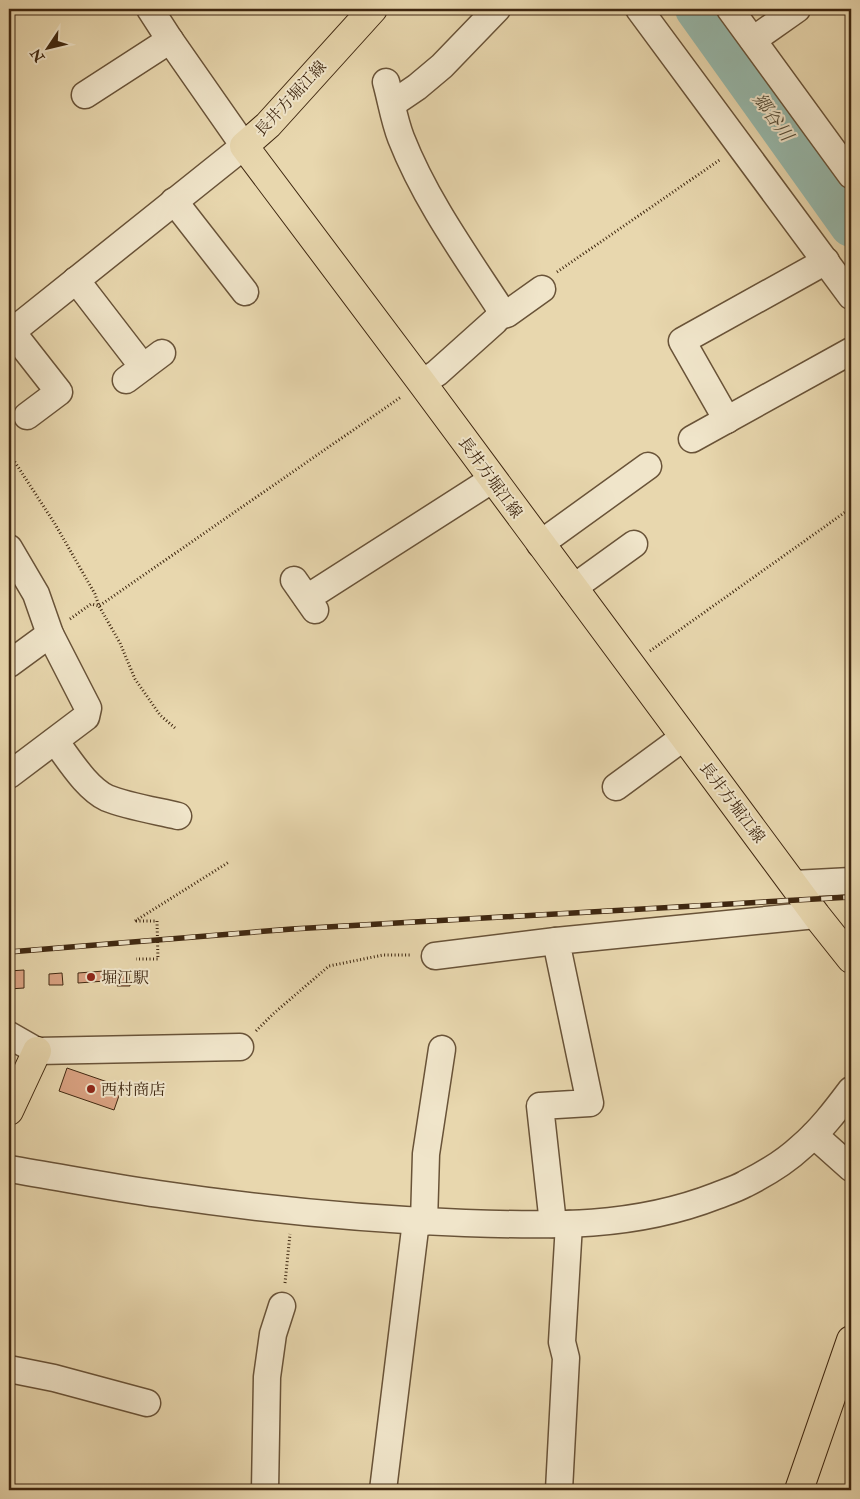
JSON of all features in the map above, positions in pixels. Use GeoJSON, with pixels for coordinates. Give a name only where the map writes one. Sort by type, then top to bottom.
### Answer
{"type":"FeatureCollection","features":[{"type":"Feature","properties":{"kind":"main road","name":"長井方堀江線"},"geometry":{"type":"LineString","coordinates":[[373,9],[268,125],[244,146],[816,915],[851,959]]}},
{"type":"Feature","properties":{"kind":"main road"},"geometry":{"type":"LineString","coordinates":[[9,1110],[36,1051]]}},
{"type":"Feature","properties":{"kind":"main road"},"geometry":{"type":"LineString","coordinates":[[798,1490],[851,1340]]}},
{"type":"Feature","properties":{"kind":"street"},"geometry":{"type":"LineString","coordinates":[[27,416],[59,392],[10,333],[174,200],[244,146],[150,9]]}},
{"type":"Feature","properties":{"kind":"street"},"geometry":{"type":"LineString","coordinates":[[497,9],[442,66],[417,87],[389,93],[400,136],[432,206],[498,307],[499,316]]}},
{"type":"Feature","properties":{"kind":"street"},"geometry":{"type":"LineString","coordinates":[[639,9],[851,296]]}},
{"type":"Feature","properties":{"kind":"street"},"geometry":{"type":"LineString","coordinates":[[730,9],[851,175]]}},
{"type":"Feature","properties":{"kind":"street"},"geometry":{"type":"LineString","coordinates":[[753,40],[797,9]]}},
{"type":"Feature","properties":{"kind":"street"},"geometry":{"type":"LineString","coordinates":[[85,94],[170,40]]}},
{"type":"Feature","properties":{"kind":"street"},"geometry":{"type":"LineString","coordinates":[[687,73],[684,82],[727,150],[724,158]]}},
{"type":"Feature","properties":{"kind":"street"},"geometry":{"type":"LineString","coordinates":[[174,200],[245,292]]}},
{"type":"Feature","properties":{"kind":"street"},"geometry":{"type":"LineString","coordinates":[[727,420],[682,341],[826,261]]}},
{"type":"Feature","properties":{"kind":"street"},"geometry":{"type":"LineString","coordinates":[[76,280],[144,367]]}},
{"type":"Feature","properties":{"kind":"street"},"geometry":{"type":"LineString","coordinates":[[422,383],[437,372],[499,316],[507,314],[542,289]]}},
{"type":"Feature","properties":{"kind":"street"},"geometry":{"type":"LineString","coordinates":[[692,439],[851,351]]}},
{"type":"Feature","properties":{"kind":"street"},"geometry":{"type":"LineString","coordinates":[[540,544],[648,466]]}},
{"type":"Feature","properties":{"kind":"street"},"geometry":{"type":"LineString","coordinates":[[305,596],[493,479]]}},
{"type":"Feature","properties":{"kind":"street"},"geometry":{"type":"LineString","coordinates":[[573,588],[634,544]]}},
{"type":"Feature","properties":{"kind":"street"},"geometry":{"type":"LineString","coordinates":[[9,548],[36,594],[50,634],[88,708],[86,717],[9,775]]}},
{"type":"Feature","properties":{"kind":"street"},"geometry":{"type":"LineString","coordinates":[[9,664],[50,634]]}},
{"type":"Feature","properties":{"kind":"street"},"geometry":{"type":"LineString","coordinates":[[616,787],[684,737]]}},
{"type":"Feature","properties":{"kind":"street"},"geometry":{"type":"LineString","coordinates":[[55,741],[88,783],[106,797],[134,806],[178,816]]}},
{"type":"Feature","properties":{"kind":"street"},"geometry":{"type":"LineString","coordinates":[[794,884],[851,881]]}},
{"type":"Feature","properties":{"kind":"street"},"geometry":{"type":"LineString","coordinates":[[434,956],[556,940],[816,915]]}},
{"type":"Feature","properties":{"kind":"street"},"geometry":{"type":"LineString","coordinates":[[556,940],[590,1103],[540,1106],[561,1224],[562,1342],[566,1358],[559,1490]]}},
{"type":"Feature","properties":{"kind":"street"},"geometry":{"type":"LineString","coordinates":[[9,1034],[36,1051],[240,1047]]}},
{"type":"Feature","properties":{"kind":"street"},"geometry":{"type":"LineString","coordinates":[[383,1490],[420,1221],[426,1154],[442,1049]]}},
{"type":"Feature","properties":{"kind":"street"},"geometry":{"type":"LineString","coordinates":[[9,1169],[159,1194],[293,1210],[420,1221],[561,1224],[605,1222],[660,1214],[700,1202],[743,1185],[778,1166],[800,1149],[851,1090]]}},
{"type":"Feature","properties":{"kind":"street"},"geometry":{"type":"LineString","coordinates":[[814,1135],[851,1168]]}},
{"type":"Feature","properties":{"kind":"street"},"geometry":{"type":"LineString","coordinates":[[264,1490],[267,1377],[273,1334],[282,1306]]}},
{"type":"Feature","properties":{"kind":"street"},"geometry":{"type":"LineString","coordinates":[[9,1369],[54,1378],[147,1403]]}},
{"type":"Feature","properties":{"kind":"path"},"geometry":{"type":"LineString","coordinates":[[542,289],[541,283],[724,158]]}},
{"type":"Feature","properties":{"kind":"path"},"geometry":{"type":"LineString","coordinates":[[50,634],[91,604],[99,606],[422,383]]}},
{"type":"Feature","properties":{"kind":"path"},"geometry":{"type":"LineString","coordinates":[[9,454],[55,524],[95,594],[99,606],[120,642],[135,679],[160,716],[174,728]]}},
{"type":"Feature","properties":{"kind":"path"},"geometry":{"type":"LineString","coordinates":[[631,665],[851,508]]}},
{"type":"Feature","properties":{"kind":"path"},"geometry":{"type":"LineString","coordinates":[[136,959],[158,960],[157,921],[135,921],[229,862]]}},
{"type":"Feature","properties":{"kind":"path"},"geometry":{"type":"LineString","coordinates":[[240,1047],[273,1014],[329,966],[383,955],[434,956]]}},
{"type":"Feature","properties":{"kind":"path"},"geometry":{"type":"LineString","coordinates":[[282,1306],[293,1210]]}},
{"type":"Feature","properties":{"kind":"building"},"geometry":{"type":"Polygon","coordinates":[[[24,970],[24,988],[9,989],[9,971],[24,970]]]}},
{"type":"Feature","properties":{"kind":"building","name":"堀江駅"},"geometry":{"type":"Polygon","coordinates":[[[104,971],[105,981],[78,983],[78,973],[104,971]]]}},
{"type":"Feature","properties":{"kind":"building"},"geometry":{"type":"Polygon","coordinates":[[[62,973],[63,985],[49,985],[49,974],[62,973]]]}},
{"type":"Feature","properties":{"kind":"building"},"geometry":{"type":"Polygon","coordinates":[[[129,973],[130,986],[117,986],[117,974],[129,973]]]}},
{"type":"Feature","properties":{"kind":"building","name":"西村商店"},"geometry":{"type":"Polygon","coordinates":[[[67,1068],[122,1087],[114,1110],[59,1091],[67,1068]]]}},
{"type":"Feature","properties":{"kind":"waterway","name":"郷谷川"},"geometry":{"type":"LineString","coordinates":[[696,9],[851,226]]}},
{"type":"Feature","properties":{"kind":"railway"},"geometry":{"type":"LineString","coordinates":[[9,952],[292,929],[851,897]]}},
{"type":"Feature","properties":{"kind":"place","name":"堀江駅"},"geometry":{"type":"Point","coordinates":[91,977]}},
{"type":"Feature","properties":{"kind":"place","name":"西村商店"},"geometry":{"type":"Point","coordinates":[91,1089]}}]}
